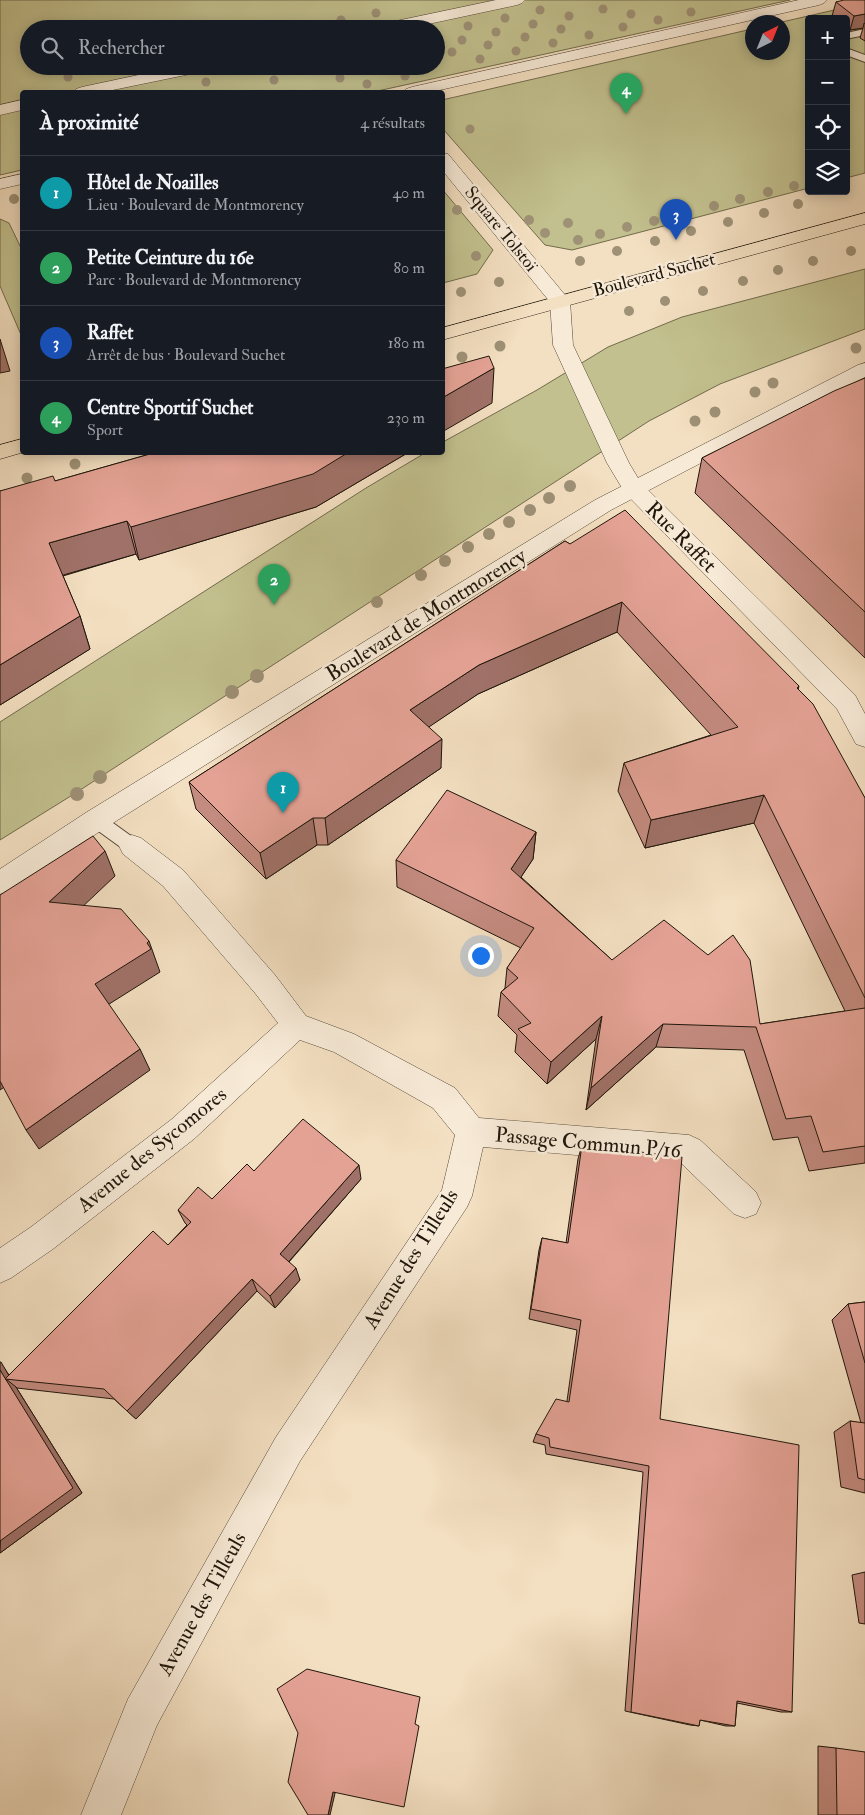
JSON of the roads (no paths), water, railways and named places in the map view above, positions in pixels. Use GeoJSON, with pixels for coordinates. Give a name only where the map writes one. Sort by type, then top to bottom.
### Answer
{"type":"FeatureCollection","features":[{"type":"Feature","properties":{"kind":"main road","name":"Boulevard Suchet"},"geometry":{"type":"LineString","coordinates":[[445,333],[865,218]]}},
{"type":"Feature","properties":{"kind":"main road"},"geometry":{"type":"LineString","coordinates":[[0,452],[20,447]]}},
{"type":"Feature","properties":{"kind":"street"},"geometry":{"type":"LineString","coordinates":[[424,20],[517,0]]}},
{"type":"Feature","properties":{"kind":"street"},"geometry":{"type":"LineString","coordinates":[[421,90],[819,0]]}},
{"type":"Feature","properties":{"kind":"street"},"geometry":{"type":"LineString","coordinates":[[91,90],[162,75]]}},
{"type":"Feature","properties":{"kind":"street"},"geometry":{"type":"LineString","coordinates":[[0,110],[20,105]]}},
{"type":"Feature","properties":{"kind":"street","name":"Square Tolstoï"},"geometry":{"type":"LineString","coordinates":[[445,162],[560,301]]}},
{"type":"Feature","properties":{"kind":"street"},"geometry":{"type":"LineString","coordinates":[[0,184],[20,179]]}},
{"type":"Feature","properties":{"kind":"street","name":"Rue Raffet"},"geometry":{"type":"LineString","coordinates":[[560,301],[563,344],[614,450],[618,463],[633,488],[846,702],[865,737]]}},
{"type":"Feature","properties":{"kind":"street","name":"Boulevard de Montmorency"},"geometry":{"type":"LineString","coordinates":[[0,883],[96,820],[603,505],[865,370]]}},
{"type":"Feature","properties":{"kind":"street"},"geometry":{"type":"LineString","coordinates":[[132,846],[173,878],[265,984],[296,1025],[344,1043],[444,1098],[471,1132]]}},
{"type":"Feature","properties":{"kind":"street","name":"Avenue des Sycomores"},"geometry":{"type":"LineString","coordinates":[[0,1267],[42,1238],[183,1129],[296,1025]]}},
{"type":"Feature","properties":{"kind":"street","name":"Passage Commun P/16"},"geometry":{"type":"LineString","coordinates":[[471,1132],[690,1150],[744,1203]]}},
{"type":"Feature","properties":{"kind":"street","name":"Avenue des Tilleuls"},"geometry":{"type":"LineString","coordinates":[[101,1815],[142,1713],[288,1449],[456,1196],[471,1132]]}},
{"type":"Feature","properties":{"kind":"lane"},"geometry":{"type":"LineString","coordinates":[[850,35],[865,32]]}},
{"type":"Feature","properties":{"kind":"lane"},"geometry":{"type":"LineString","coordinates":[[850,53],[865,59]]}},
{"type":"Feature","properties":{"kind":"lane"},"geometry":{"type":"LineString","coordinates":[[96,820],[132,846]]}},
{"type":"Feature","properties":{"kind":"place","name":"Centre Sportif Suchet"},"geometry":{"type":"Point","coordinates":[626,114]}},
{"type":"Feature","properties":{"kind":"place","name":"Raffet"},"geometry":{"type":"Point","coordinates":[676,240]}},
{"type":"Feature","properties":{"kind":"place","name":"Petite Ceinture du 16e"},"geometry":{"type":"Point","coordinates":[274,605]}},
{"type":"Feature","properties":{"kind":"place","name":"Hôtel de Noailles"},"geometry":{"type":"Point","coordinates":[283,813]}}]}
